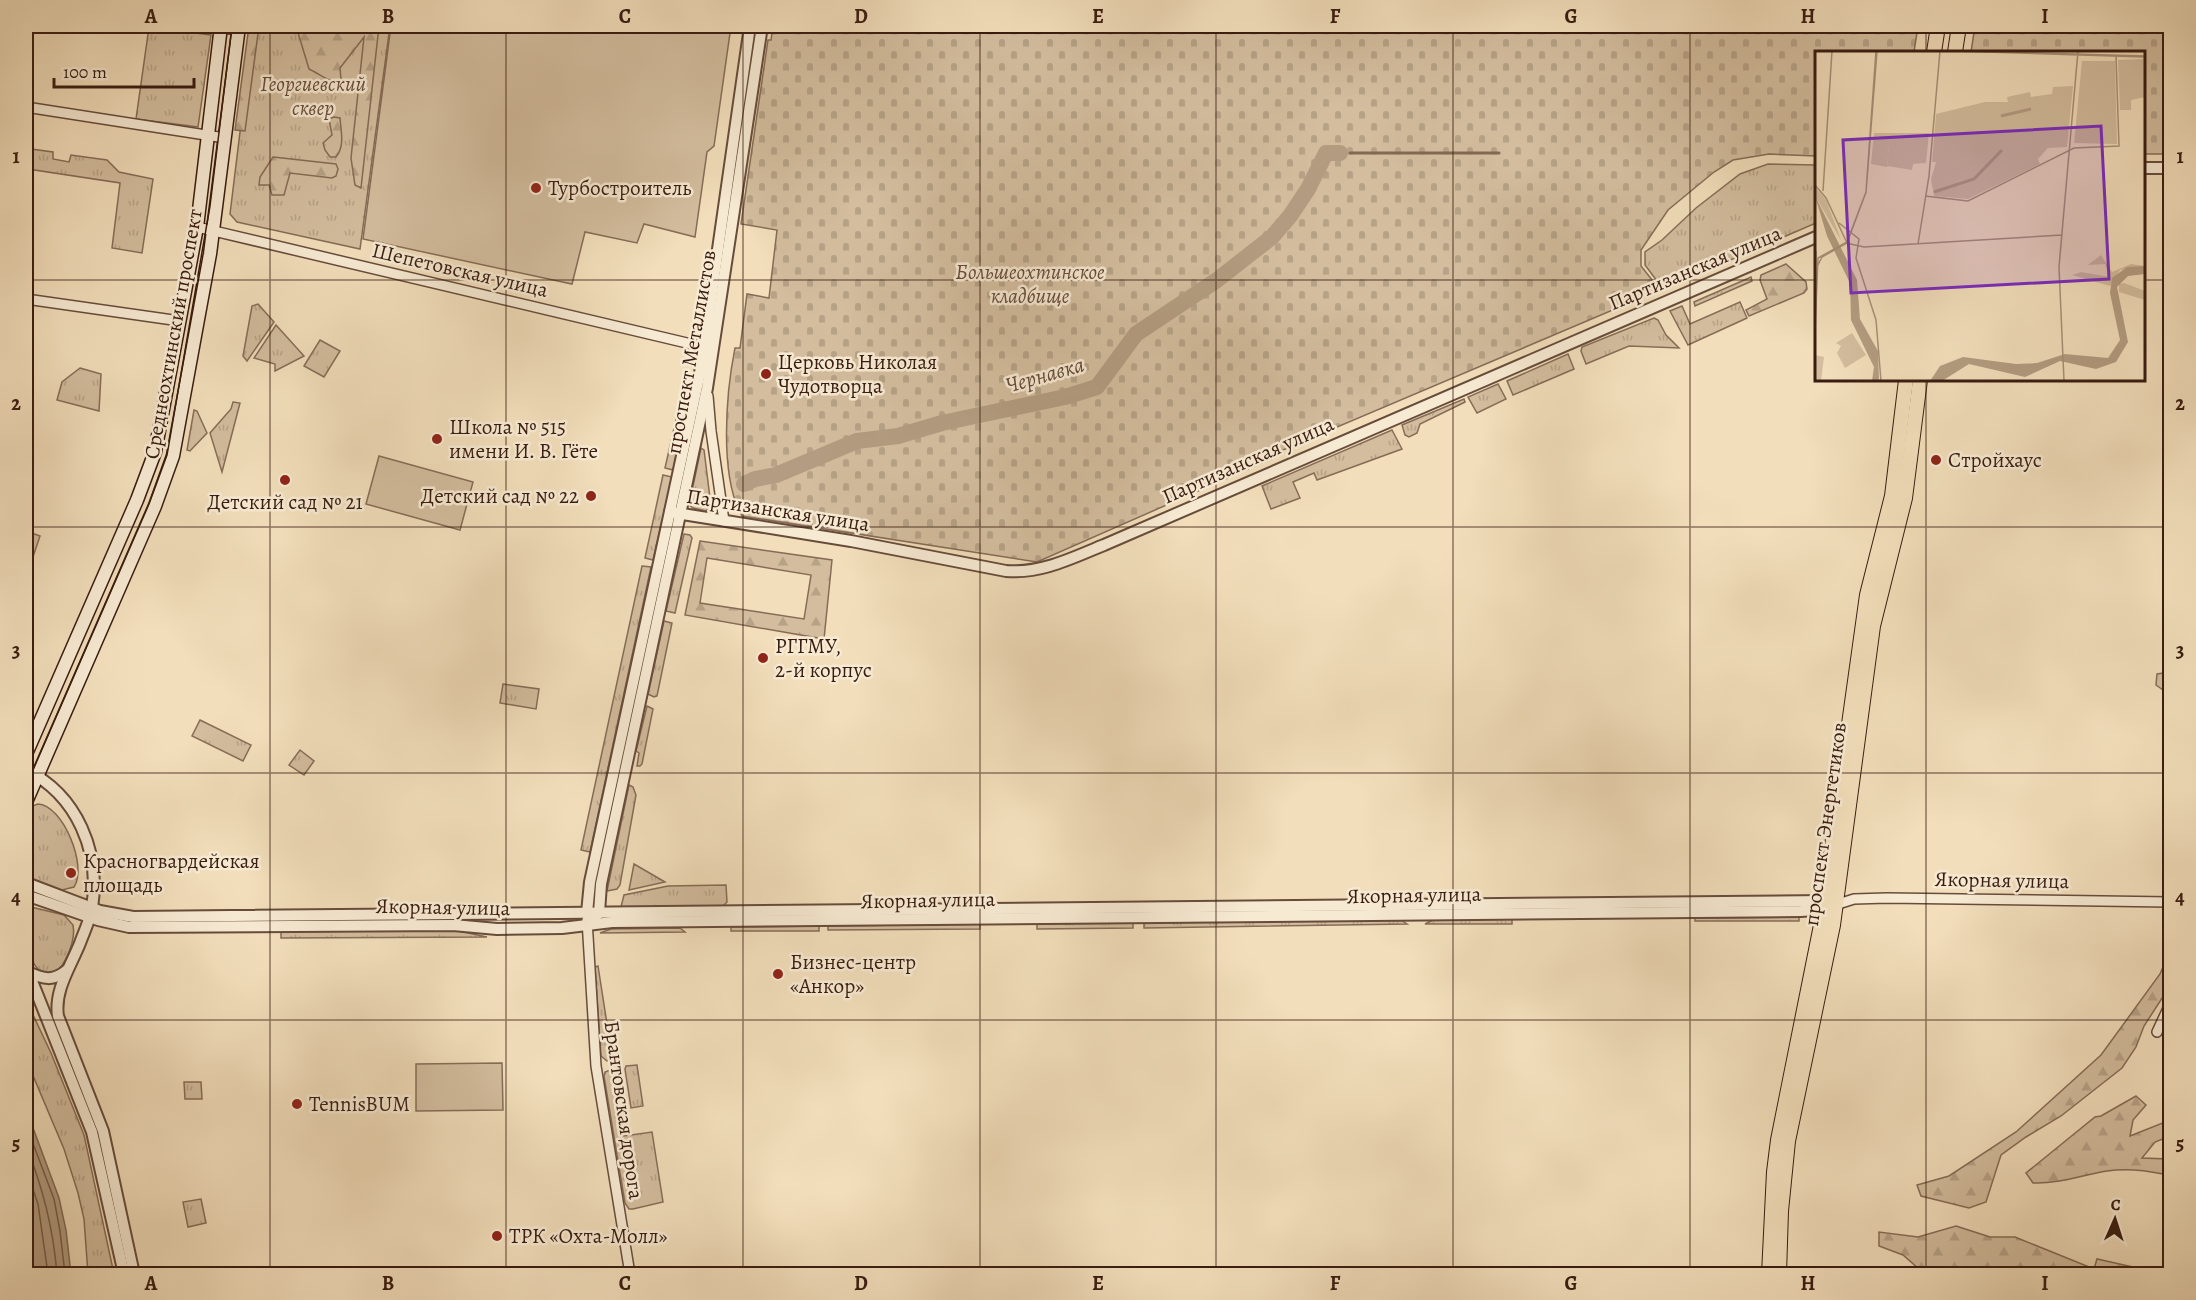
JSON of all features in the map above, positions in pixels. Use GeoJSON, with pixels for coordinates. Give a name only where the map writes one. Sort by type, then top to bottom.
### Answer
{"type":"FeatureCollection","features":[{"type":"Feature","properties":{"kind":"main road"},"geometry":{"type":"LineString","coordinates":[[1934,51],[1938,26]]}},
{"type":"Feature","properties":{"kind":"main road"},"geometry":{"type":"LineString","coordinates":[[1955,51],[1959,26]]}},
{"type":"Feature","properties":{"kind":"main road","name":"Среднеохтинский проспект"},"geometry":{"type":"LineString","coordinates":[[26,753],[148,475],[155,452],[197,227],[221,27]]}},
{"type":"Feature","properties":{"kind":"main road","name":"Среднеохтинский проспект"},"geometry":{"type":"LineString","coordinates":[[26,802],[170,465],[213,230],[238,28]]}},
{"type":"Feature","properties":{"kind":"main road","name":"проспект Энергетиков"},"geometry":{"type":"LineString","coordinates":[[1779,1275],[1782,1193],[1788,1141],[1833,925],[1828,906],[1866,604],[1892,496],[1906,381]]}},
{"type":"Feature","properties":{"kind":"main road","name":"проспект Энергетиков"},"geometry":{"type":"LineString","coordinates":[[1769,1275],[1774,1172],[1778,1140],[1828,906],[1874,626],[1905,498],[1920,381]]}},
{"type":"Feature","properties":{"kind":"street"},"geometry":{"type":"LineString","coordinates":[[206,26],[238,28]]}},
{"type":"Feature","properties":{"kind":"street","name":"проспект Металлистов"},"geometry":{"type":"LineString","coordinates":[[587,913],[590,882],[707,388],[709,348],[750,26]]}},
{"type":"Feature","properties":{"kind":"street","name":"проспект Металлистов"},"geometry":{"type":"LineString","coordinates":[[599,913],[601,884],[709,348],[762,26]]}},
{"type":"Feature","properties":{"kind":"street"},"geometry":{"type":"LineString","coordinates":[[26,107],[225,138]]}},
{"type":"Feature","properties":{"kind":"street"},"geometry":{"type":"LineString","coordinates":[[2145,168],[2170,168]]}},
{"type":"Feature","properties":{"kind":"street","name":"Шепетовская улица"},"geometry":{"type":"LineString","coordinates":[[197,227],[709,348]]}},
{"type":"Feature","properties":{"kind":"street","name":"Партизанская улица"},"geometry":{"type":"LineString","coordinates":[[676,513],[851,541],[1006,571],[1040,570],[1815,237]]}},
{"type":"Feature","properties":{"kind":"street"},"geometry":{"type":"LineString","coordinates":[[26,299],[180,321]]}},
{"type":"Feature","properties":{"kind":"street"},"geometry":{"type":"LineString","coordinates":[[707,388],[724,521]]}},
{"type":"Feature","properties":{"kind":"street"},"geometry":{"type":"LineString","coordinates":[[26,770],[37,776],[61,797],[83,828],[90,845],[93,862],[91,912],[57,999],[58,1016],[103,1131],[134,1275]]}},
{"type":"Feature","properties":{"kind":"street","name":"Якорная улица"},"geometry":{"type":"LineString","coordinates":[[26,883],[129,927],[453,925],[497,929],[587,926],[612,922],[1828,906],[1854,899],[1887,898],[2170,902]]}},
{"type":"Feature","properties":{"kind":"street","name":"Якорная улица"},"geometry":{"type":"LineString","coordinates":[[26,895],[91,912],[133,917],[1828,906]]}},
{"type":"Feature","properties":{"kind":"street","name":"Брантовская дорога"},"geometry":{"type":"LineString","coordinates":[[587,913],[596,1066],[630,1275]]}},
{"type":"Feature","properties":{"kind":"street"},"geometry":{"type":"LineString","coordinates":[[587,926],[599,913]]}},
{"type":"Feature","properties":{"kind":"street"},"geometry":{"type":"LineString","coordinates":[[27,969],[45,979],[53,979],[70,968]]}},
{"type":"Feature","properties":{"kind":"street"},"geometry":{"type":"LineString","coordinates":[[27,969],[92,1132],[124,1275]]}},
{"type":"Feature","properties":{"kind":"street"},"geometry":{"type":"LineString","coordinates":[[2157,1032],[2170,1004]]}},
{"type":"Feature","properties":{"kind":"green space"},"geometry":{"type":"Polygon","coordinates":[[[249,26],[259,26],[245,131],[235,130],[249,26]]]}},
{"type":"Feature","properties":{"kind":"green space","name":"Георгиевский сквер"},"geometry":{"type":"Polygon","coordinates":[[[253,26],[390,26],[360,249],[237,222],[230,214],[253,26]]]}},
{"type":"Feature","properties":{"kind":"green space"},"geometry":{"type":"Polygon","coordinates":[[[296,26],[327,26],[341,31],[344,26],[379,26],[361,188],[355,185],[351,158],[364,37],[340,68],[341,79],[338,83],[309,69],[296,26]]]}},
{"type":"Feature","properties":{"kind":"green space","name":"Турбостроитель"},"geometry":{"type":"Polygon","coordinates":[[[391,26],[731,26],[714,146],[707,152],[695,237],[644,224],[637,243],[585,232],[572,284],[363,239],[391,26]]]}},
{"type":"Feature","properties":{"kind":"green space","name":"Большеохтинское кладбище"},"geometry":{"type":"Polygon","coordinates":[[[773,26],[1918,26],[1914,51],[1815,51],[1815,156],[1769,154],[1733,160],[1714,172],[1668,210],[1641,250],[1641,266],[1660,290],[1278,452],[1280,455],[1037,562],[742,516],[730,479],[726,434],[727,410],[735,348],[740,348],[747,294],[769,298],[777,230],[741,224],[768,40],[771,40],[773,26]]]}},
{"type":"Feature","properties":{"kind":"green space"},"geometry":{"type":"Polygon","coordinates":[[[1975,26],[2170,26],[2170,154],[2145,154],[2145,51],[1971,51],[1975,26]]]}},
{"type":"Feature","properties":{"kind":"green space"},"geometry":{"type":"Polygon","coordinates":[[[149,27],[211,35],[198,127],[136,119],[149,27]]]}},
{"type":"Feature","properties":{"kind":"green space"},"geometry":{"type":"Polygon","coordinates":[[[340,118],[341,144],[336,157],[330,157],[323,143],[332,135],[329,119],[340,118]]]}},
{"type":"Feature","properties":{"kind":"green space"},"geometry":{"type":"Polygon","coordinates":[[[31,149],[53,152],[53,159],[69,162],[71,155],[107,160],[119,172],[153,179],[142,253],[112,248],[120,183],[28,169],[31,149]]]}},
{"type":"Feature","properties":{"kind":"green space"},"geometry":{"type":"Polygon","coordinates":[[[273,157],[336,164],[338,169],[336,176],[332,178],[290,173],[284,195],[272,195],[269,185],[259,185],[260,177],[273,157]]]}},
{"type":"Feature","properties":{"kind":"green space"},"geometry":{"type":"Polygon","coordinates":[[[1768,164],[1815,165],[1815,223],[1663,289],[1645,265],[1645,252],[1740,174],[1768,164]]]}},
{"type":"Feature","properties":{"kind":"green space"},"geometry":{"type":"Polygon","coordinates":[[[1786,264],[1806,282],[1807,289],[1804,293],[1749,316],[1746,310],[1767,299],[1760,280],[1761,275],[1786,264]]]}},
{"type":"Feature","properties":{"kind":"green space"},"geometry":{"type":"Polygon","coordinates":[[[1751,277],[1752,281],[1695,306],[1694,302],[1751,277]]]}},
{"type":"Feature","properties":{"kind":"green space"},"geometry":{"type":"Polygon","coordinates":[[[1740,302],[1747,318],[1688,345],[1670,311],[1682,306],[1690,324],[1740,302]]]}},
{"type":"Feature","properties":{"kind":"green space"},"geometry":{"type":"Polygon","coordinates":[[[258,304],[274,322],[247,361],[243,356],[252,306],[258,304]]]}},
{"type":"Feature","properties":{"kind":"green space"},"geometry":{"type":"Polygon","coordinates":[[[1654,318],[1679,348],[1629,346],[1586,364],[1581,351],[1582,347],[1654,318]]]}},
{"type":"Feature","properties":{"kind":"green space"},"geometry":{"type":"Polygon","coordinates":[[[276,325],[304,356],[275,371],[275,364],[254,358],[276,325]]]}},
{"type":"Feature","properties":{"kind":"green space"},"geometry":{"type":"Polygon","coordinates":[[[320,340],[340,351],[324,377],[304,366],[320,340]]]}},
{"type":"Feature","properties":{"kind":"green space"},"geometry":{"type":"Polygon","coordinates":[[[1568,354],[1574,369],[1513,395],[1507,381],[1568,354]]]}},
{"type":"Feature","properties":{"kind":"green space"},"geometry":{"type":"Polygon","coordinates":[[[80,368],[101,374],[99,411],[57,400],[62,382],[80,368]]]}},
{"type":"Feature","properties":{"kind":"green space"},"geometry":{"type":"Polygon","coordinates":[[[1498,384],[1506,399],[1477,413],[1468,397],[1498,384]]]}},
{"type":"Feature","properties":{"kind":"green space"},"geometry":{"type":"Polygon","coordinates":[[[1464,399],[1465,402],[1420,424],[1417,433],[1409,437],[1405,435],[1402,425],[1464,399]]]}},
{"type":"Feature","properties":{"kind":"green space"},"geometry":{"type":"Polygon","coordinates":[[[233,402],[240,403],[222,472],[210,433],[231,409],[233,402]]]}},
{"type":"Feature","properties":{"kind":"green space"},"geometry":{"type":"Polygon","coordinates":[[[194,410],[197,411],[207,433],[190,451],[187,450],[194,410]]]}},
{"type":"Feature","properties":{"kind":"green space"},"geometry":{"type":"Polygon","coordinates":[[[677,415],[684,416],[673,470],[665,468],[677,415]]]}},
{"type":"Feature","properties":{"kind":"green space"},"geometry":{"type":"Polygon","coordinates":[[[1392,430],[1402,449],[1317,480],[1314,473],[1293,482],[1300,498],[1271,509],[1262,486],[1392,430]]]}},
{"type":"Feature","properties":{"kind":"green space"},"geometry":{"type":"Polygon","coordinates":[[[701,448],[704,450],[711,506],[706,511],[689,505],[701,448]]]}},
{"type":"Feature","properties":{"kind":"green space"},"geometry":{"type":"Polygon","coordinates":[[[379,456],[473,482],[460,530],[366,504],[379,456]]]}},
{"type":"Feature","properties":{"kind":"green space"},"geometry":{"type":"Polygon","coordinates":[[[663,475],[672,477],[653,560],[645,558],[663,475]]]}},
{"type":"Feature","properties":{"kind":"green space"},"geometry":{"type":"Polygon","coordinates":[[[26,531],[40,536],[31,563],[26,562],[26,531]]]}},
{"type":"Feature","properties":{"kind":"green space"},"geometry":{"type":"Polygon","coordinates":[[[684,534],[692,538],[675,613],[666,611],[684,534]]]}},
{"type":"Feature","properties":{"kind":"green space"},"geometry":{"type":"Polygon","coordinates":[[[700,541],[832,560],[824,639],[685,615],[700,541]],[[707,558],[700,603],[804,619],[811,575],[707,558]]]}},
{"type":"Feature","properties":{"kind":"green space"},"geometry":{"type":"Polygon","coordinates":[[[642,566],[651,567],[590,852],[581,850],[642,566]]]}},
{"type":"Feature","properties":{"kind":"green space"},"geometry":{"type":"Polygon","coordinates":[[[664,621],[672,623],[657,696],[654,697],[648,694],[664,621]]]}},
{"type":"Feature","properties":{"kind":"green space"},"geometry":{"type":"Polygon","coordinates":[[[2170,672],[2170,695],[2156,685],[2157,674],[2170,672]]]}},
{"type":"Feature","properties":{"kind":"green space"},"geometry":{"type":"Polygon","coordinates":[[[503,684],[539,689],[536,709],[500,703],[503,684]]]}},
{"type":"Feature","properties":{"kind":"green space"},"geometry":{"type":"Polygon","coordinates":[[[647,706],[653,709],[642,764],[637,766],[639,753],[636,751],[647,706]]]}},
{"type":"Feature","properties":{"kind":"green space"},"geometry":{"type":"Polygon","coordinates":[[[200,720],[251,745],[243,761],[192,736],[200,720]]]}},
{"type":"Feature","properties":{"kind":"green space"},"geometry":{"type":"Polygon","coordinates":[[[300,750],[314,761],[304,775],[289,765],[300,750]]]}},
{"type":"Feature","properties":{"kind":"green space"},"geometry":{"type":"Polygon","coordinates":[[[629,785],[633,787],[636,795],[620,885],[617,889],[607,891],[629,785]]]}},
{"type":"Feature","properties":{"kind":"green space"},"geometry":{"type":"Polygon","coordinates":[[[38,804],[47,807],[56,815],[71,838],[78,866],[74,887],[62,890],[26,876],[26,816],[32,806],[38,804]]]}},
{"type":"Feature","properties":{"kind":"green space"},"geometry":{"type":"Polygon","coordinates":[[[634,864],[665,882],[629,890],[634,864]]]}},
{"type":"Feature","properties":{"kind":"green space"},"geometry":{"type":"Polygon","coordinates":[[[726,885],[727,902],[723,906],[621,907],[624,895],[668,886],[726,885]]]}},
{"type":"Feature","properties":{"kind":"green space"},"geometry":{"type":"Polygon","coordinates":[[[31,907],[64,915],[73,925],[73,938],[69,952],[62,965],[53,974],[41,971],[34,965],[31,958],[27,942],[26,910],[31,907]]]}},
{"type":"Feature","properties":{"kind":"green space"},"geometry":{"type":"Polygon","coordinates":[[[1799,917],[1799,921],[1695,921],[1695,918],[1799,917]]]}},
{"type":"Feature","properties":{"kind":"green space"},"geometry":{"type":"Polygon","coordinates":[[[1512,919],[1512,924],[1425,924],[1433,920],[1512,919]]]}},
{"type":"Feature","properties":{"kind":"green space"},"geometry":{"type":"Polygon","coordinates":[[[1401,920],[1407,924],[1144,928],[1144,923],[1401,920]]]}},
{"type":"Feature","properties":{"kind":"green space"},"geometry":{"type":"Polygon","coordinates":[[[1133,923],[1133,928],[1037,929],[1037,924],[1133,923]]]}},
{"type":"Feature","properties":{"kind":"green space"},"geometry":{"type":"Polygon","coordinates":[[[980,924],[980,929],[828,930],[828,926],[980,924]]]}},
{"type":"Feature","properties":{"kind":"green space"},"geometry":{"type":"Polygon","coordinates":[[[819,926],[819,931],[731,931],[731,927],[819,926]]]}},
{"type":"Feature","properties":{"kind":"green space"},"geometry":{"type":"Polygon","coordinates":[[[680,928],[685,932],[600,933],[611,929],[680,928]]]}},
{"type":"Feature","properties":{"kind":"green space"},"geometry":{"type":"Polygon","coordinates":[[[454,930],[487,937],[281,938],[281,932],[454,930]]]}},
{"type":"Feature","properties":{"kind":"green space"},"geometry":{"type":"Polygon","coordinates":[[[2170,950],[2170,986],[2144,1026],[2136,1047],[2122,1068],[2061,1116],[2001,1155],[1986,1202],[1969,1208],[1921,1196],[1917,1185],[1949,1176],[2016,1132],[2101,1055],[2160,974],[2170,950]]]}},
{"type":"Feature","properties":{"kind":"green space"},"geometry":{"type":"Polygon","coordinates":[[[598,966],[612,1056],[607,1061],[601,1056],[595,967],[598,966]]]}},
{"type":"Feature","properties":{"kind":"green space"},"geometry":{"type":"Polygon","coordinates":[[[26,1000],[51,1053],[84,1135],[114,1274],[88,1274],[84,1219],[78,1193],[64,1149],[26,1059],[26,1000]]]}},
{"type":"Feature","properties":{"kind":"green space"},"geometry":{"type":"Polygon","coordinates":[[[502,1063],[503,1110],[416,1111],[416,1064],[502,1063]]]}},
{"type":"Feature","properties":{"kind":"green space"},"geometry":{"type":"Polygon","coordinates":[[[637,1065],[643,1106],[631,1108],[625,1069],[626,1066],[637,1065]]]}},
{"type":"Feature","properties":{"kind":"green space"},"geometry":{"type":"Polygon","coordinates":[[[610,1070],[614,1073],[624,1136],[652,1132],[663,1202],[633,1209],[629,1209],[625,1203],[604,1076],[605,1072],[610,1070]]]}},
{"type":"Feature","properties":{"kind":"green space"},"geometry":{"type":"Polygon","coordinates":[[[184,1082],[201,1082],[202,1099],[185,1099],[184,1082]]]}},
{"type":"Feature","properties":{"kind":"green space"},"geometry":{"type":"Polygon","coordinates":[[[2136,1096],[2146,1105],[2133,1120],[2130,1136],[2170,1120],[2170,1136],[2155,1142],[2142,1158],[2169,1159],[2170,1183],[2163,1174],[2128,1170],[2107,1171],[2052,1182],[2033,1183],[2026,1173],[2095,1117],[2101,1116],[2136,1096]]]}},
{"type":"Feature","properties":{"kind":"green space"},"geometry":{"type":"Polygon","coordinates":[[[201,1199],[206,1223],[188,1227],[183,1202],[201,1199]]]}},
{"type":"Feature","properties":{"kind":"green space"},"geometry":{"type":"Polygon","coordinates":[[[1956,1226],[1990,1237],[2015,1237],[2094,1269],[2097,1259],[2164,1274],[1952,1274],[1919,1269],[1903,1255],[1879,1246],[1879,1232],[1918,1237],[1956,1226]]]}},
{"type":"Feature","properties":{"kind":"water"},"geometry":{"type":"Polygon","coordinates":[[[26,1109],[59,1198],[66,1230],[71,1274],[26,1274],[26,1109]]]}},
{"type":"Feature","properties":{"kind":"waterway","name":"Чернавка"},"geometry":{"type":"LineString","coordinates":[[744,484],[755,479],[776,475],[857,441],[898,436],[942,423],[1065,397],[1097,387],[1136,334],[1217,280],[1272,237],[1308,189],[1326,153],[1340,153]]}},
{"type":"Feature","properties":{"kind":"waterway"},"geometry":{"type":"LineString","coordinates":[[1350,153],[1499,153]]}},
{"type":"Feature","properties":{"kind":"tram line"},"geometry":{"type":"LineString","coordinates":[[26,786],[149,504],[167,455],[210,206],[232,26]]}},
{"type":"Feature","properties":{"kind":"place","name":"Турбостроитель"},"geometry":{"type":"Point","coordinates":[536,188]}},
{"type":"Feature","properties":{"kind":"place","name":"Церковь Николая Чудотворца"},"geometry":{"type":"Point","coordinates":[766,374]}},
{"type":"Feature","properties":{"kind":"place","name":"Школа № 515 имени И. В. Гёте"},"geometry":{"type":"Point","coordinates":[437,439]}},
{"type":"Feature","properties":{"kind":"place","name":"Стройхаус"},"geometry":{"type":"Point","coordinates":[1936,460]}},
{"type":"Feature","properties":{"kind":"place","name":"Детский сад № 21"},"geometry":{"type":"Point","coordinates":[285,480]}},
{"type":"Feature","properties":{"kind":"place","name":"Детский сад № 22"},"geometry":{"type":"Point","coordinates":[591,496]}},
{"type":"Feature","properties":{"kind":"place","name":"РГГМУ, 2-й корпус"},"geometry":{"type":"Point","coordinates":[763,658]}},
{"type":"Feature","properties":{"kind":"place","name":"Красногвардейская площадь"},"geometry":{"type":"Point","coordinates":[71,873]}},
{"type":"Feature","properties":{"kind":"place","name":"Бизнес-центр «Анкор»"},"geometry":{"type":"Point","coordinates":[778,974]}},
{"type":"Feature","properties":{"kind":"place","name":"TennisBUM"},"geometry":{"type":"Point","coordinates":[297,1104]}},
{"type":"Feature","properties":{"kind":"place","name":"ТРК «Охта-Молл»"},"geometry":{"type":"Point","coordinates":[497,1236]}}]}
